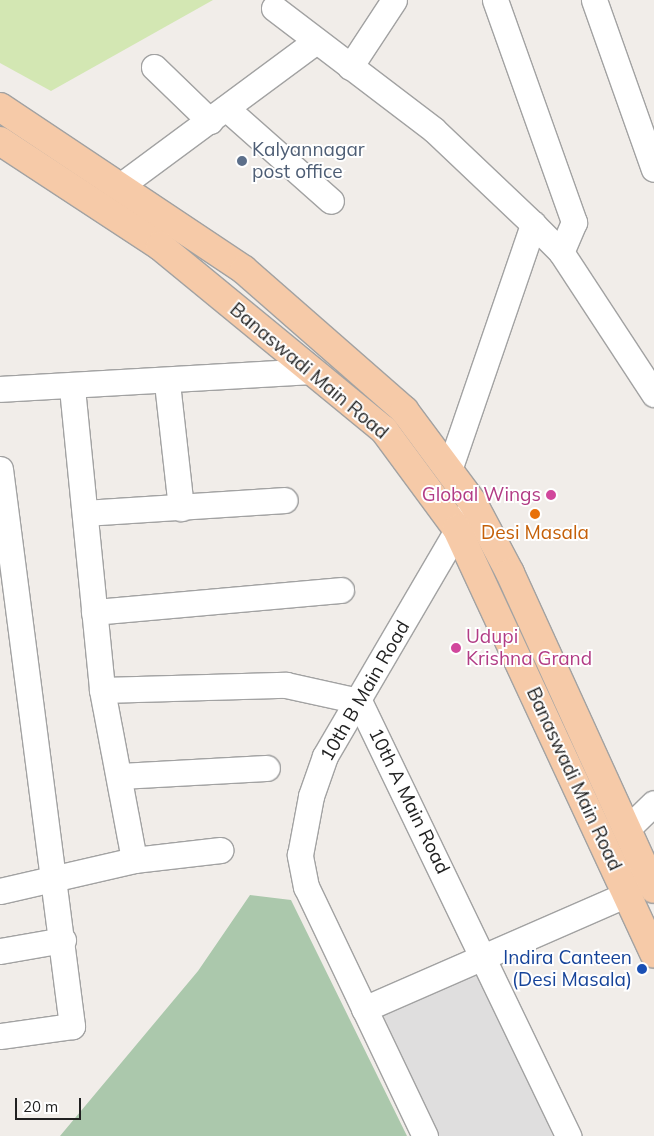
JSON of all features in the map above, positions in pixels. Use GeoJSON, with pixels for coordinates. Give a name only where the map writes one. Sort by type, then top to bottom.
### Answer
{"type":"FeatureCollection","features":[{"type":"Feature","properties":{"kind":"main road","name":"Banaswadi Main Road"},"geometry":{"type":"LineString","coordinates":[[0,107],[244,270],[342,351],[404,410],[450,467],[473,503],[654,889]]}},
{"type":"Feature","properties":{"kind":"main road","name":"Banaswadi Main Road"},"geometry":{"type":"LineString","coordinates":[[0,141],[160,246],[308,371],[384,430],[457,529],[654,952]]}},
{"type":"Feature","properties":{"kind":"street"},"geometry":{"type":"LineString","coordinates":[[350,66],[394,0]]}},
{"type":"Feature","properties":{"kind":"street"},"geometry":{"type":"LineString","coordinates":[[495,0],[574,222],[560,252]]}},
{"type":"Feature","properties":{"kind":"street"},"geometry":{"type":"LineString","coordinates":[[594,0],[654,169]]}},
{"type":"Feature","properties":{"kind":"street"},"geometry":{"type":"LineString","coordinates":[[274,8],[434,130],[533,224],[560,252],[654,394]]}},
{"type":"Feature","properties":{"kind":"street"},"geometry":{"type":"LineString","coordinates":[[120,186],[316,41]]}},
{"type":"Feature","properties":{"kind":"street"},"geometry":{"type":"LineString","coordinates":[[154,67],[331,201]]}},
{"type":"Feature","properties":{"kind":"street"},"geometry":{"type":"LineString","coordinates":[[450,467],[533,224]]}},
{"type":"Feature","properties":{"kind":"street"},"geometry":{"type":"LineString","coordinates":[[0,389],[72,388],[167,383],[308,371]]}},
{"type":"Feature","properties":{"kind":"street"},"geometry":{"type":"LineString","coordinates":[[167,383],[181,508]]}},
{"type":"Feature","properties":{"kind":"street"},"geometry":{"type":"LineString","coordinates":[[72,388],[102,690],[134,860]]}},
{"type":"Feature","properties":{"kind":"street"},"geometry":{"type":"LineString","coordinates":[[0,469],[53,879],[63,940],[72,1026],[0,1036]]}},
{"type":"Feature","properties":{"kind":"street"},"geometry":{"type":"LineString","coordinates":[[85,513],[285,500]]}},
{"type":"Feature","properties":{"kind":"street","name":"10th B Main Road"},"geometry":{"type":"LineString","coordinates":[[425,1136],[306,887],[300,855],[311,796],[325,756],[359,702],[473,503]]}},
{"type":"Feature","properties":{"kind":"street"},"geometry":{"type":"LineString","coordinates":[[94,612],[341,590]]}},
{"type":"Feature","properties":{"kind":"street"},"geometry":{"type":"LineString","coordinates":[[102,690],[286,685],[359,702]]}},
{"type":"Feature","properties":{"kind":"street","name":"10th A Main Road"},"geometry":{"type":"LineString","coordinates":[[359,702],[485,956],[568,1136]]}},
{"type":"Feature","properties":{"kind":"street"},"geometry":{"type":"LineString","coordinates":[[119,776],[267,768]]}},
{"type":"Feature","properties":{"kind":"street"},"geometry":{"type":"LineString","coordinates":[[627,829],[654,804]]}},
{"type":"Feature","properties":{"kind":"street"},"geometry":{"type":"LineString","coordinates":[[0,891],[134,860],[220,850]]}},
{"type":"Feature","properties":{"kind":"street"},"geometry":{"type":"LineString","coordinates":[[364,1009],[627,894]]}},
{"type":"Feature","properties":{"kind":"street"},"geometry":{"type":"LineString","coordinates":[[0,951],[63,940]]}},
{"type":"Feature","properties":{"kind":"shaded area"},"geometry":{"type":"Polygon","coordinates":[[[480,973],[553,1136],[436,1136],[378,1015],[480,973]]]}},
{"type":"Feature","properties":{"kind":"green space"},"geometry":{"type":"Polygon","coordinates":[[[0,0],[213,0],[51,91],[0,63],[0,0]]]}},
{"type":"Feature","properties":{"kind":"green space"},"geometry":{"type":"Polygon","coordinates":[[[250,895],[291,900],[407,1136],[60,1136],[198,971],[250,895]]]}},
{"type":"Feature","properties":{"kind":"place","name":"Kalyannagar post office"},"geometry":{"type":"Point","coordinates":[242,161]}},
{"type":"Feature","properties":{"kind":"place","name":"Global Wings"},"geometry":{"type":"Point","coordinates":[551,495]}},
{"type":"Feature","properties":{"kind":"place","name":"Desi Masala"},"geometry":{"type":"Point","coordinates":[535,514]}},
{"type":"Feature","properties":{"kind":"place","name":"Udupi Krishna Grand"},"geometry":{"type":"Point","coordinates":[456,648]}},
{"type":"Feature","properties":{"kind":"place","name":"Indira Canteen (Desi Masala)"},"geometry":{"type":"Point","coordinates":[642,969]}}]}
